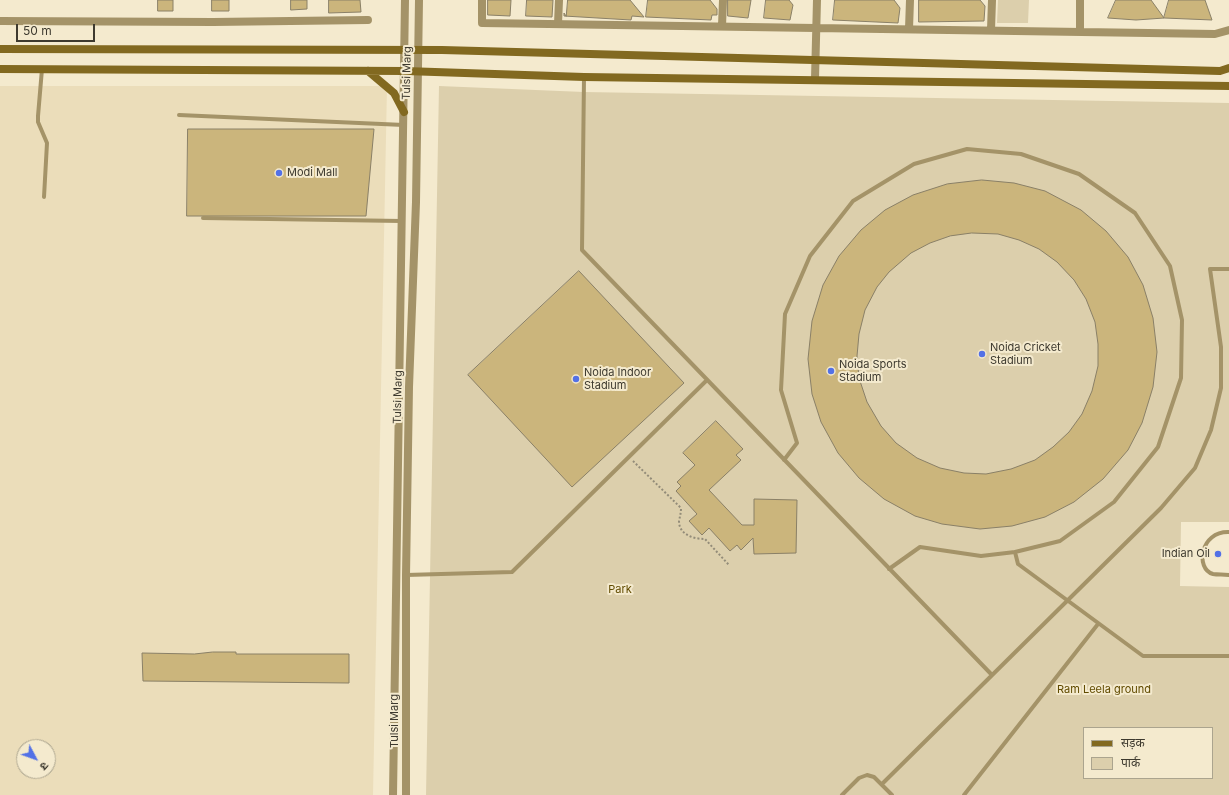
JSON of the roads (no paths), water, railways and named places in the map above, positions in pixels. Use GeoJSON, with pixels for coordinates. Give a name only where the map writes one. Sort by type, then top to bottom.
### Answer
{"type":"FeatureCollection","features":[{"type":"Feature","properties":{"kind":"main road"},"geometry":{"type":"LineString","coordinates":[[0,49],[418,51],[1220,71],[1229,68]]}},
{"type":"Feature","properties":{"kind":"main road"},"geometry":{"type":"LineString","coordinates":[[0,69],[405,71],[584,77],[815,79],[1228,87]]}},
{"type":"Feature","properties":{"kind":"main road"},"geometry":{"type":"LineString","coordinates":[[368,71],[394,93],[404,112]]}},
{"type":"Feature","properties":{"kind":"street","name":"Tulsi Marg"},"geometry":{"type":"LineString","coordinates":[[393,795],[403,222],[405,0]]}},
{"type":"Feature","properties":{"kind":"street","name":"Tulsi Marg"},"geometry":{"type":"LineString","coordinates":[[406,795],[406,575],[409,387],[416,202],[419,0]]}},
{"type":"Feature","properties":{"kind":"street"},"geometry":{"type":"LineString","coordinates":[[482,0],[482,23],[1215,34],[1229,30]]}},
{"type":"Feature","properties":{"kind":"street"},"geometry":{"type":"LineString","coordinates":[[558,24],[559,0]]}},
{"type":"Feature","properties":{"kind":"street"},"geometry":{"type":"LineString","coordinates":[[722,0],[722,26]]}},
{"type":"Feature","properties":{"kind":"street"},"geometry":{"type":"LineString","coordinates":[[815,79],[817,0]]}},
{"type":"Feature","properties":{"kind":"street"},"geometry":{"type":"LineString","coordinates":[[909,29],[910,0]]}},
{"type":"Feature","properties":{"kind":"street"},"geometry":{"type":"LineString","coordinates":[[991,30],[992,0]]}},
{"type":"Feature","properties":{"kind":"street"},"geometry":{"type":"LineString","coordinates":[[1080,0],[1080,32]]}},
{"type":"Feature","properties":{"kind":"street"},"geometry":{"type":"LineString","coordinates":[[0,21],[213,22],[368,20]]}},
{"type":"Feature","properties":{"kind":"street"},"geometry":{"type":"LineString","coordinates":[[396,574],[406,575]]}},
{"type":"Feature","properties":{"kind":"lane"},"geometry":{"type":"LineString","coordinates":[[42,69],[38,116],[47,143],[44,196]]}},
{"type":"Feature","properties":{"kind":"lane"},"geometry":{"type":"LineString","coordinates":[[584,77],[582,250],[992,675]]}},
{"type":"Feature","properties":{"kind":"lane"},"geometry":{"type":"LineString","coordinates":[[179,115],[404,125]]}},
{"type":"Feature","properties":{"kind":"lane"},"geometry":{"type":"LineString","coordinates":[[784,460],[797,443],[781,390],[785,314],[810,256],[853,201],[914,164],[967,149],[1021,154],[1079,174],[1135,213],[1170,266],[1182,320],[1181,378],[1158,447],[1114,502],[1060,541],[1015,552],[981,556],[920,547],[890,569]]}},
{"type":"Feature","properties":{"kind":"lane"},"geometry":{"type":"LineString","coordinates":[[203,218],[403,222]]}},
{"type":"Feature","properties":{"kind":"lane"},"geometry":{"type":"LineString","coordinates":[[882,784],[1161,508],[1195,468],[1211,430],[1220,388],[1221,347],[1210,269],[1229,269]]}},
{"type":"Feature","properties":{"kind":"lane"},"geometry":{"type":"LineString","coordinates":[[406,575],[512,572],[707,380]]}},
{"type":"Feature","properties":{"kind":"lane"},"geometry":{"type":"LineString","coordinates":[[1229,532],[1219,533],[1209,538],[1204,550],[1203,562],[1205,567],[1213,574],[1229,574]]}},
{"type":"Feature","properties":{"kind":"lane"},"geometry":{"type":"LineString","coordinates":[[1015,552],[1018,564],[1143,656],[1229,656]]}},
{"type":"Feature","properties":{"kind":"lane"},"geometry":{"type":"LineString","coordinates":[[964,795],[1098,624]]}},
{"type":"Feature","properties":{"kind":"lane"},"geometry":{"type":"LineString","coordinates":[[842,795],[859,778],[868,775],[874,777],[892,795]]}},
{"type":"Feature","properties":{"kind":"place","name":"Modi Mall"},"geometry":{"type":"Point","coordinates":[279,173]}},
{"type":"Feature","properties":{"kind":"place","name":"Noida Cricket Stadium"},"geometry":{"type":"Point","coordinates":[982,354]}},
{"type":"Feature","properties":{"kind":"place","name":"Noida Sports Stadium"},"geometry":{"type":"Point","coordinates":[831,371]}},
{"type":"Feature","properties":{"kind":"place","name":"Noida Indoor Stadium"},"geometry":{"type":"Point","coordinates":[576,379]}},
{"type":"Feature","properties":{"kind":"place","name":"Indian Oil"},"geometry":{"type":"Point","coordinates":[1218,554]}},
{"type":"Feature","properties":{"kind":"park label","name":"Park"},"geometry":{"type":"Point","coordinates":[620,590]}},
{"type":"Feature","properties":{"kind":"park label","name":"Ram Leela ground"},"geometry":{"type":"Point","coordinates":[1104,690]}}]}
